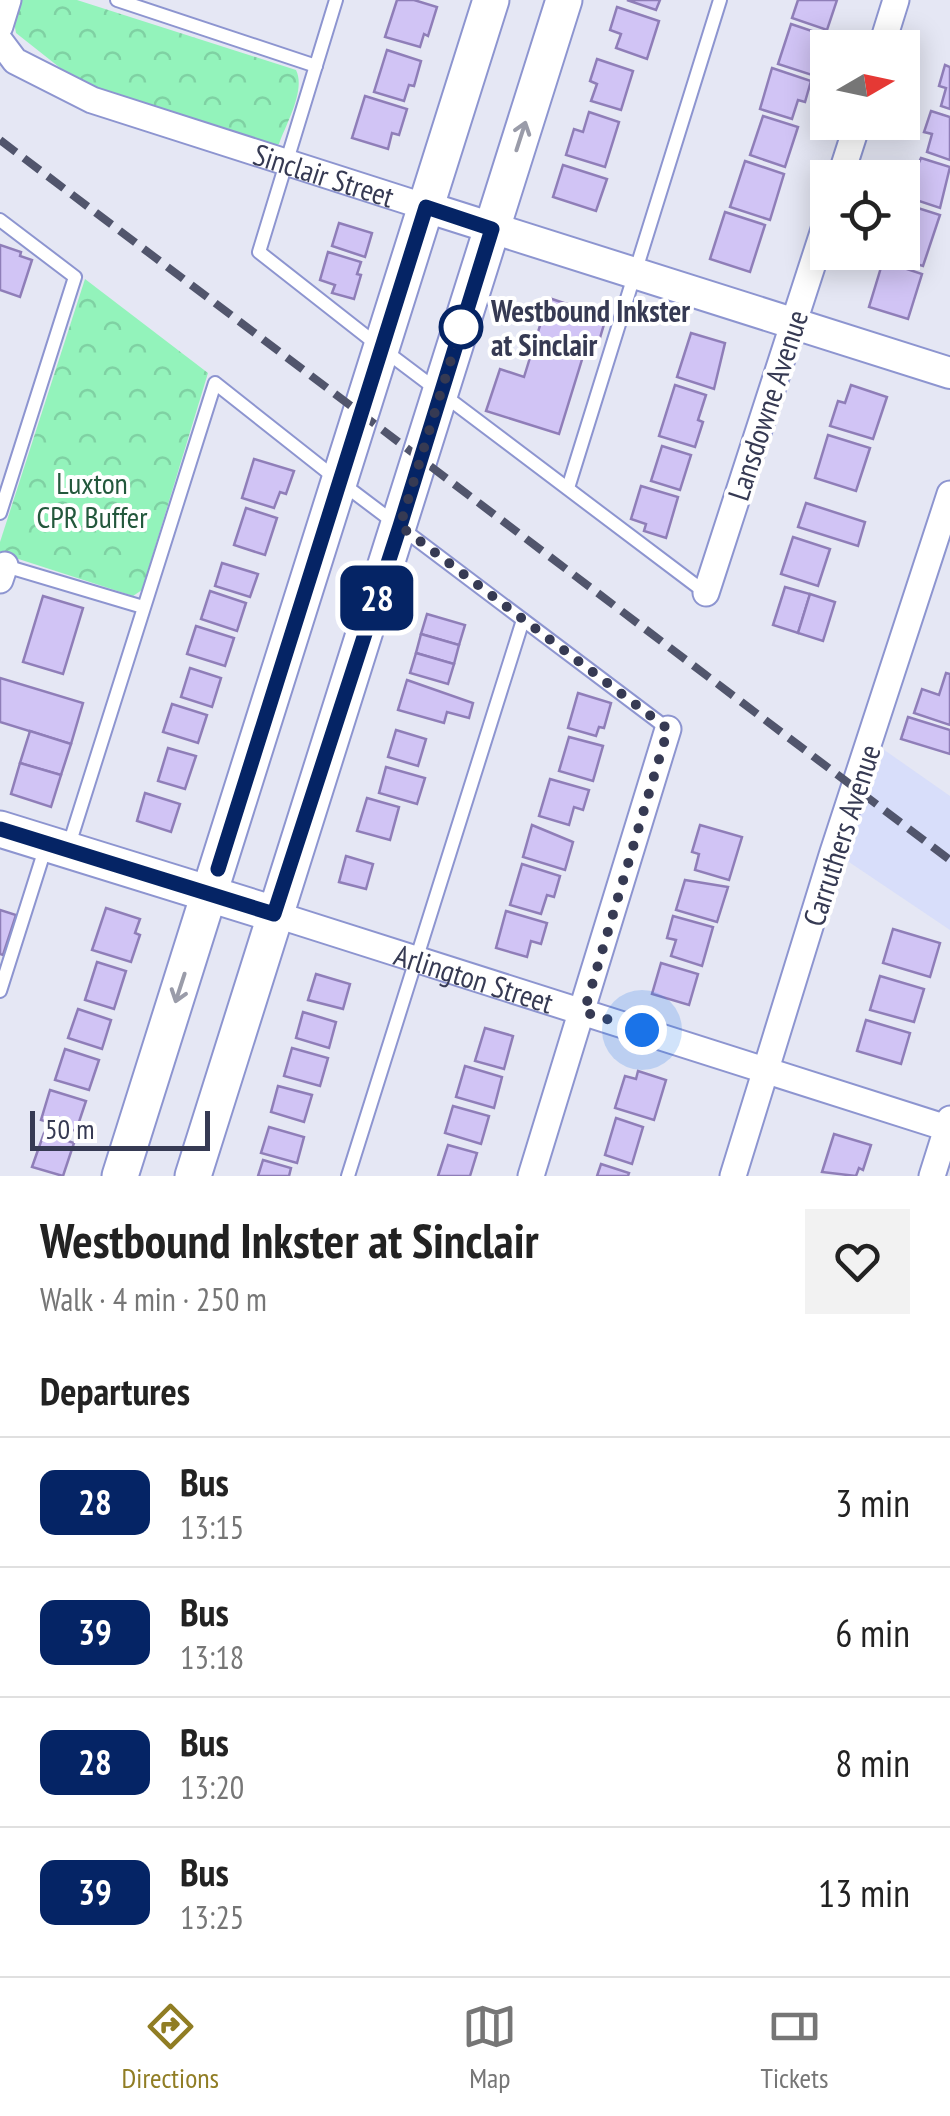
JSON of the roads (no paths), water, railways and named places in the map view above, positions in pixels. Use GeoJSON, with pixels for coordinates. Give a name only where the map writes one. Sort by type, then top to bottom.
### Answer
{"type":"FeatureCollection","features":[{"type":"Feature","properties":{"kind":"main road"},"geometry":{"type":"LineString","coordinates":[[120,1176],[490,0]]}},
{"type":"Feature","properties":{"kind":"main road"},"geometry":{"type":"LineString","coordinates":[[193,1176],[564,0]]}},
{"type":"Feature","properties":{"kind":"main road","name":"Arlington Street"},"geometry":{"type":"LineString","coordinates":[[0,828],[274,914]]}},
{"type":"Feature","properties":{"kind":"street"},"geometry":{"type":"LineString","coordinates":[[0,26],[8,0]]}},
{"type":"Feature","properties":{"kind":"street"},"geometry":{"type":"LineString","coordinates":[[887,30],[896,0]]}},
{"type":"Feature","properties":{"kind":"street","name":"Sinclair Street"},"geometry":{"type":"LineString","coordinates":[[0,42],[15,61],[92,100],[950,373]]}},
{"type":"Feature","properties":{"kind":"street","name":"Lansdowne Avenue"},"geometry":{"type":"LineString","coordinates":[[706,592],[811,270]]}},
{"type":"Feature","properties":{"kind":"street","name":"Carruthers Avenue"},"geometry":{"type":"LineString","coordinates":[[733,1176],[950,494]]}},
{"type":"Feature","properties":{"kind":"street"},"geometry":{"type":"LineString","coordinates":[[531,1176],[668,729]]}},
{"type":"Feature","properties":{"kind":"street","name":"Arlington Street"},"geometry":{"type":"LineString","coordinates":[[274,914],[949,1126]]}},
{"type":"Feature","properties":{"kind":"street"},"geometry":{"type":"LineString","coordinates":[[932,1176],[949,1126]]}},
{"type":"Feature","properties":{"kind":"lane"},"geometry":{"type":"LineString","coordinates":[[117,0],[316,66]]}},
{"type":"Feature","properties":{"kind":"lane"},"geometry":{"type":"LineString","coordinates":[[336,0],[259,252],[380,348],[706,592]]}},
{"type":"Feature","properties":{"kind":"lane"},"geometry":{"type":"LineString","coordinates":[[568,488],[720,0]]}},
{"type":"Feature","properties":{"kind":"lane"},"geometry":{"type":"LineString","coordinates":[[0,220],[76,278],[0,513]]}},
{"type":"Feature","properties":{"kind":"lane"},"geometry":{"type":"LineString","coordinates":[[0,991],[144,607],[215,383],[668,729]]}},
{"type":"Feature","properties":{"kind":"lane"},"geometry":{"type":"LineString","coordinates":[[2,570],[144,607]]}},
{"type":"Feature","properties":{"kind":"lane"},"geometry":{"type":"LineString","coordinates":[[348,1176],[523,620]]}},
{"type":"Feature","properties":{"kind":"railway"},"geometry":{"type":"LineString","coordinates":[[0,140],[950,860]]}},
{"type":"Feature","properties":{"kind":"place","name":"Westbound Inkster at Sinclair"},"geometry":{"type":"Point","coordinates":[461,327]}},
{"type":"Feature","properties":{"kind":"park label","name":"Luxton CPR Buffer"},"geometry":{"type":"Point","coordinates":[92,499]}}]}
